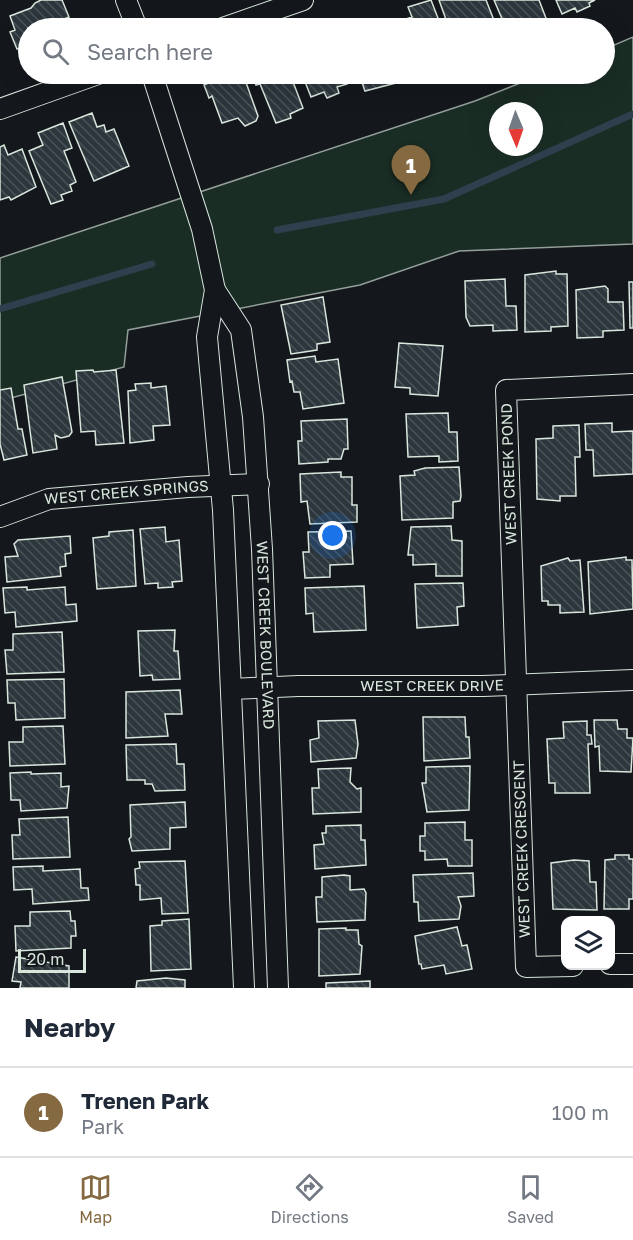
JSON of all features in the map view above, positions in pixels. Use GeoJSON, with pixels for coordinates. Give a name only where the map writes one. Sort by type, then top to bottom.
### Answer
{"type":"FeatureCollection","features":[{"type":"Feature","properties":{"kind":"street"},"geometry":{"type":"LineString","coordinates":[[126,0],[132,18]]}},
{"type":"Feature","properties":{"kind":"street"},"geometry":{"type":"LineString","coordinates":[[252,18],[303,0]]}},
{"type":"Feature","properties":{"kind":"street"},"geometry":{"type":"LineString","coordinates":[[0,109],[70,84]]}},
{"type":"Feature","properties":{"kind":"street","name":"WEST CREEK BOULEVARD"},"geometry":{"type":"LineString","coordinates":[[155,84],[202,229],[215,290],[241,330],[253,417],[259,484],[268,687],[278,988]]}},
{"type":"Feature","properties":{"kind":"street","name":"WEST CREEK BOULEVARD"},"geometry":{"type":"LineString","coordinates":[[215,290],[207,338],[222,485],[244,988]]}},
{"type":"Feature","properties":{"kind":"street","name":"WEST CREEK POND"},"geometry":{"type":"LineString","coordinates":[[515,685],[506,390],[633,384]]}},
{"type":"Feature","properties":{"kind":"street","name":"WEST CREEK SPRINGS"},"geometry":{"type":"LineString","coordinates":[[0,517],[49,499],[259,484]]}},
{"type":"Feature","properties":{"kind":"street","name":"WEST CREEK DRIVE"},"geometry":{"type":"LineString","coordinates":[[231,689],[515,685],[633,680]]}},
{"type":"Feature","properties":{"kind":"street","name":"WEST CREEK CRESCENT"},"geometry":{"type":"LineString","coordinates":[[515,685],[526,967],[561,966]]}},
{"type":"Feature","properties":{"kind":"street"},"geometry":{"type":"LineString","coordinates":[[615,964],[633,964]]}},
{"type":"Feature","properties":{"kind":"green space"},"geometry":{"type":"Polygon","coordinates":[[[633,37],[633,244],[459,251],[360,285],[128,330],[124,367],[0,401],[0,258],[475,101],[518,84],[615,84],[615,45],[633,37]]]}},
{"type":"Feature","properties":{"kind":"building"},"geometry":{"type":"Polygon","coordinates":[[[41,0],[62,0],[69,17],[18,18],[17,49],[10,32],[15,30],[10,16],[31,8],[41,0]]]}},
{"type":"Feature","properties":{"kind":"building"},"geometry":{"type":"Polygon","coordinates":[[[431,0],[438,18],[409,18],[412,17],[408,7],[431,0]]]}},
{"type":"Feature","properties":{"kind":"building"},"geometry":{"type":"Polygon","coordinates":[[[439,0],[486,0],[493,18],[445,18],[439,0]]]}},
{"type":"Feature","properties":{"kind":"building"},"geometry":{"type":"Polygon","coordinates":[[[494,0],[539,0],[546,18],[502,18],[494,0]]]}},
{"type":"Feature","properties":{"kind":"building"},"geometry":{"type":"Polygon","coordinates":[[[556,0],[595,0],[589,3],[590,6],[577,12],[575,8],[562,14],[556,0]]]}},
{"type":"Feature","properties":{"kind":"building"},"geometry":{"type":"Polygon","coordinates":[[[247,84],[258,116],[256,121],[245,126],[238,118],[222,123],[212,96],[209,98],[204,85],[247,84]]]}},
{"type":"Feature","properties":{"kind":"building"},"geometry":{"type":"Polygon","coordinates":[[[260,84],[294,84],[303,108],[290,114],[291,118],[276,123],[260,84]]]}},
{"type":"Feature","properties":{"kind":"building"},"geometry":{"type":"Polygon","coordinates":[[[306,84],[347,84],[337,87],[339,93],[327,98],[324,92],[311,97],[306,84]]]}},
{"type":"Feature","properties":{"kind":"building"},"geometry":{"type":"Polygon","coordinates":[[[363,84],[392,84],[365,91],[363,84]]]}},
{"type":"Feature","properties":{"kind":"building"},"geometry":{"type":"Polygon","coordinates":[[[92,113],[97,127],[104,125],[106,132],[114,129],[129,166],[94,181],[69,122],[92,113]]]}},
{"type":"Feature","properties":{"kind":"building"},"geometry":{"type":"Polygon","coordinates":[[[63,123],[72,148],[64,151],[76,182],[70,185],[72,191],[61,195],[63,200],[51,204],[29,151],[43,145],[38,133],[63,123]]]}},
{"type":"Feature","properties":{"kind":"building"},"geometry":{"type":"Polygon","coordinates":[[[4,145],[8,155],[22,149],[36,187],[11,200],[9,197],[0,200],[0,147],[4,145]]]}},
{"type":"Feature","properties":{"kind":"building"},"geometry":{"type":"Polygon","coordinates":[[[556,271],[556,274],[567,274],[568,326],[551,327],[551,331],[525,332],[525,275],[556,271]]]}},
{"type":"Feature","properties":{"kind":"building"},"geometry":{"type":"Polygon","coordinates":[[[505,279],[506,306],[516,306],[517,330],[493,331],[493,325],[470,326],[466,317],[465,281],[505,279]]]}},
{"type":"Feature","properties":{"kind":"building"},"geometry":{"type":"Polygon","coordinates":[[[629,282],[633,282],[633,328],[630,328],[629,282]]]}},
{"type":"Feature","properties":{"kind":"building"},"geometry":{"type":"Polygon","coordinates":[[[605,286],[608,289],[608,302],[623,302],[624,330],[603,331],[603,337],[577,338],[576,290],[605,286]]]}},
{"type":"Feature","properties":{"kind":"building"},"geometry":{"type":"Polygon","coordinates":[[[323,297],[330,342],[317,344],[317,350],[291,354],[281,305],[323,297]]]}},
{"type":"Feature","properties":{"kind":"building"},"geometry":{"type":"Polygon","coordinates":[[[399,343],[443,346],[438,396],[410,394],[410,388],[395,387],[399,343]]]}},
{"type":"Feature","properties":{"kind":"building"},"geometry":{"type":"Polygon","coordinates":[[[315,356],[316,362],[338,359],[344,403],[303,409],[300,392],[294,392],[292,381],[290,382],[287,360],[315,356]]]}},
{"type":"Feature","properties":{"kind":"building"},"geometry":{"type":"Polygon","coordinates":[[[93,370],[94,372],[116,370],[124,443],[96,445],[95,431],[81,432],[76,371],[93,370]]]}},
{"type":"Feature","properties":{"kind":"building"},"geometry":{"type":"Polygon","coordinates":[[[62,377],[72,432],[69,436],[61,438],[55,435],[57,449],[33,453],[24,385],[62,377]]]}},
{"type":"Feature","properties":{"kind":"building"},"geometry":{"type":"Polygon","coordinates":[[[151,383],[151,388],[166,386],[170,425],[153,426],[154,440],[130,443],[128,391],[136,390],[135,384],[151,383]]]}},
{"type":"Feature","properties":{"kind":"building"},"geometry":{"type":"Polygon","coordinates":[[[11,388],[18,429],[22,429],[27,455],[4,460],[0,444],[0,390],[11,388]]]}},
{"type":"Feature","properties":{"kind":"building"},"geometry":{"type":"Polygon","coordinates":[[[448,413],[449,432],[457,432],[458,461],[439,462],[439,456],[408,457],[406,414],[448,413]]]}},
{"type":"Feature","properties":{"kind":"building"},"geometry":{"type":"Polygon","coordinates":[[[347,419],[348,449],[344,449],[341,459],[299,464],[298,441],[302,441],[301,421],[347,419]]]}},
{"type":"Feature","properties":{"kind":"building"},"geometry":{"type":"Polygon","coordinates":[[[612,423],[612,432],[633,431],[633,474],[594,476],[593,450],[586,450],[585,424],[612,423]]]}},
{"type":"Feature","properties":{"kind":"building"},"geometry":{"type":"Polygon","coordinates":[[[579,425],[580,457],[575,457],[576,496],[560,496],[560,501],[537,499],[536,439],[553,438],[553,426],[579,425]]]}},
{"type":"Feature","properties":{"kind":"building"},"geometry":{"type":"Polygon","coordinates":[[[459,467],[461,496],[460,501],[453,502],[453,518],[402,520],[400,476],[415,475],[414,471],[425,468],[459,467]]]}},
{"type":"Feature","properties":{"kind":"building"},"geometry":{"type":"Polygon","coordinates":[[[341,472],[341,477],[352,477],[352,505],[357,505],[357,522],[310,524],[307,501],[301,502],[300,474],[341,472]]]}},
{"type":"Feature","properties":{"kind":"building"},"geometry":{"type":"Polygon","coordinates":[[[451,526],[452,540],[462,541],[462,576],[436,576],[436,564],[413,565],[413,555],[408,555],[411,527],[451,526]]]}},
{"type":"Feature","properties":{"kind":"building"},"geometry":{"type":"Polygon","coordinates":[[[165,527],[166,542],[179,540],[182,581],[172,582],[173,587],[158,588],[158,583],[145,584],[140,529],[165,527]]]}},
{"type":"Feature","properties":{"kind":"building"},"geometry":{"type":"Polygon","coordinates":[[[133,530],[136,586],[97,589],[93,538],[109,536],[109,532],[133,530]]]}},
{"type":"Feature","properties":{"kind":"building"},"geometry":{"type":"Polygon","coordinates":[[[351,531],[353,564],[330,565],[330,577],[305,578],[303,552],[309,552],[308,532],[351,531]]]}},
{"type":"Feature","properties":{"kind":"building"},"geometry":{"type":"Polygon","coordinates":[[[70,536],[71,553],[65,554],[66,566],[60,567],[61,576],[7,582],[5,557],[18,556],[14,544],[18,540],[70,536]]]}},
{"type":"Feature","properties":{"kind":"building"},"geometry":{"type":"Polygon","coordinates":[[[626,557],[626,560],[632,560],[633,609],[590,614],[588,562],[626,557]]]}},
{"type":"Feature","properties":{"kind":"building"},"geometry":{"type":"Polygon","coordinates":[[[568,558],[570,561],[580,560],[584,612],[560,613],[560,605],[548,605],[548,601],[542,601],[541,566],[568,558]]]}},
{"type":"Feature","properties":{"kind":"building"},"geometry":{"type":"Polygon","coordinates":[[[463,583],[464,606],[457,607],[458,625],[417,628],[415,584],[463,583]]]}},
{"type":"Feature","properties":{"kind":"building"},"geometry":{"type":"Polygon","coordinates":[[[364,586],[366,630],[314,632],[313,613],[306,614],[305,588],[364,586]]]}},
{"type":"Feature","properties":{"kind":"building"},"geometry":{"type":"Polygon","coordinates":[[[27,587],[27,590],[65,587],[66,605],[76,604],[77,621],[16,627],[15,612],[5,613],[3,588],[27,587]]]}},
{"type":"Feature","properties":{"kind":"building"},"geometry":{"type":"Polygon","coordinates":[[[175,630],[174,651],[178,651],[180,679],[153,680],[152,675],[140,676],[138,631],[175,630]]]}},
{"type":"Feature","properties":{"kind":"building"},"geometry":{"type":"Polygon","coordinates":[[[62,632],[64,672],[7,674],[5,650],[13,650],[13,634],[62,632]]]}},
{"type":"Feature","properties":{"kind":"building"},"geometry":{"type":"Polygon","coordinates":[[[64,679],[65,718],[16,720],[15,703],[8,703],[7,680],[64,679]]]}},
{"type":"Feature","properties":{"kind":"building"},"geometry":{"type":"Polygon","coordinates":[[[180,690],[182,714],[165,714],[168,736],[126,738],[126,692],[180,690]]]}},
{"type":"Feature","properties":{"kind":"building"},"geometry":{"type":"Polygon","coordinates":[[[423,717],[465,717],[470,758],[424,761],[423,717]]]}},
{"type":"Feature","properties":{"kind":"building"},"geometry":{"type":"Polygon","coordinates":[[[355,720],[358,744],[356,758],[311,762],[310,740],[319,738],[318,721],[355,720]]]}},
{"type":"Feature","properties":{"kind":"building"},"geometry":{"type":"Polygon","coordinates":[[[594,720],[617,720],[618,729],[627,729],[627,738],[633,738],[631,772],[600,771],[599,746],[595,747],[594,720]]]}},
{"type":"Feature","properties":{"kind":"building"},"geometry":{"type":"Polygon","coordinates":[[[587,721],[587,735],[591,735],[592,744],[588,744],[590,793],[555,793],[555,783],[549,783],[547,739],[564,738],[563,722],[587,721]]]}},
{"type":"Feature","properties":{"kind":"building"},"geometry":{"type":"Polygon","coordinates":[[[63,726],[65,764],[10,766],[9,742],[23,742],[23,727],[63,726]]]}},
{"type":"Feature","properties":{"kind":"building"},"geometry":{"type":"Polygon","coordinates":[[[176,744],[177,764],[184,764],[185,790],[155,791],[152,784],[145,784],[145,780],[127,780],[126,745],[176,744]]]}},
{"type":"Feature","properties":{"kind":"building"},"geometry":{"type":"Polygon","coordinates":[[[470,766],[469,810],[427,812],[422,783],[426,783],[426,767],[470,766]]]}},
{"type":"Feature","properties":{"kind":"building"},"geometry":{"type":"Polygon","coordinates":[[[351,768],[350,782],[357,789],[361,788],[361,812],[313,814],[312,788],[319,788],[318,769],[351,768]]]}},
{"type":"Feature","properties":{"kind":"building"},"geometry":{"type":"Polygon","coordinates":[[[31,772],[31,774],[61,773],[61,787],[69,786],[67,808],[21,811],[20,800],[11,800],[10,773],[31,772]]]}},
{"type":"Feature","properties":{"kind":"building"},"geometry":{"type":"Polygon","coordinates":[[[185,802],[186,827],[170,828],[170,849],[132,851],[129,839],[131,837],[130,805],[185,802]]]}},
{"type":"Feature","properties":{"kind":"building"},"geometry":{"type":"Polygon","coordinates":[[[68,817],[70,857],[13,859],[12,835],[20,835],[19,819],[68,817]]]}},
{"type":"Feature","properties":{"kind":"building"},"geometry":{"type":"Polygon","coordinates":[[[465,822],[465,840],[472,840],[472,866],[448,866],[447,859],[425,860],[425,851],[420,851],[420,836],[425,836],[425,823],[465,822]]]}},
{"type":"Feature","properties":{"kind":"building"},"geometry":{"type":"Polygon","coordinates":[[[361,825],[361,840],[365,840],[366,865],[315,869],[314,845],[324,844],[322,833],[326,833],[326,826],[361,825]]]}},
{"type":"Feature","properties":{"kind":"building"},"geometry":{"type":"Polygon","coordinates":[[[615,855],[629,855],[629,859],[633,859],[633,899],[629,899],[629,909],[604,909],[605,860],[615,859],[615,855]]]}},
{"type":"Feature","properties":{"kind":"building"},"geometry":{"type":"Polygon","coordinates":[[[185,861],[188,913],[162,914],[161,898],[140,900],[140,885],[136,885],[135,869],[140,868],[139,862],[185,861]]]}},
{"type":"Feature","properties":{"kind":"building"},"geometry":{"type":"Polygon","coordinates":[[[589,861],[590,882],[596,882],[597,910],[553,909],[551,863],[589,861]]]}},
{"type":"Feature","properties":{"kind":"building"},"geometry":{"type":"Polygon","coordinates":[[[43,866],[43,871],[80,869],[81,888],[88,888],[89,900],[33,904],[32,889],[14,890],[13,867],[43,866]]]}},
{"type":"Feature","properties":{"kind":"building"},"geometry":{"type":"Polygon","coordinates":[[[473,873],[474,896],[458,897],[461,906],[459,919],[419,921],[418,902],[414,902],[413,875],[473,873]]]}},
{"type":"Feature","properties":{"kind":"building"},"geometry":{"type":"Polygon","coordinates":[[[350,876],[350,890],[364,889],[366,893],[365,920],[317,922],[316,897],[322,897],[322,877],[350,876]]]}},
{"type":"Feature","properties":{"kind":"building"},"geometry":{"type":"Polygon","coordinates":[[[70,911],[71,921],[75,921],[76,936],[71,936],[71,948],[16,951],[15,926],[30,926],[30,912],[70,911]]]}},
{"type":"Feature","properties":{"kind":"building"},"geometry":{"type":"Polygon","coordinates":[[[189,919],[191,969],[151,971],[150,926],[162,925],[162,921],[189,919]]]}},
{"type":"Feature","properties":{"kind":"building"},"geometry":{"type":"Polygon","coordinates":[[[457,927],[462,946],[467,945],[472,969],[446,974],[444,965],[422,969],[419,964],[415,936],[457,927]]]}},
{"type":"Feature","properties":{"kind":"building"},"geometry":{"type":"Polygon","coordinates":[[[346,928],[346,930],[358,930],[359,944],[362,946],[360,974],[319,976],[319,929],[346,928]]]}},
{"type":"Feature","properties":{"kind":"building"},"geometry":{"type":"Polygon","coordinates":[[[16,957],[69,966],[69,988],[20,988],[21,982],[12,981],[16,957]]]}},
{"type":"Feature","properties":{"kind":"building"},"geometry":{"type":"Polygon","coordinates":[[[166,978],[185,980],[185,988],[136,988],[137,981],[166,978]]]}},
{"type":"Feature","properties":{"kind":"building"},"geometry":{"type":"Polygon","coordinates":[[[370,981],[370,988],[326,988],[326,983],[370,981]]]}},
{"type":"Feature","properties":{"kind":"waterway"},"geometry":{"type":"LineString","coordinates":[[277,230],[444,199],[633,114]]}},
{"type":"Feature","properties":{"kind":"waterway"},"geometry":{"type":"LineString","coordinates":[[0,309],[152,264]]}},
{"type":"Feature","properties":{"kind":"place","name":"Trenen Park"},"geometry":{"type":"Point","coordinates":[411,195]}}]}
